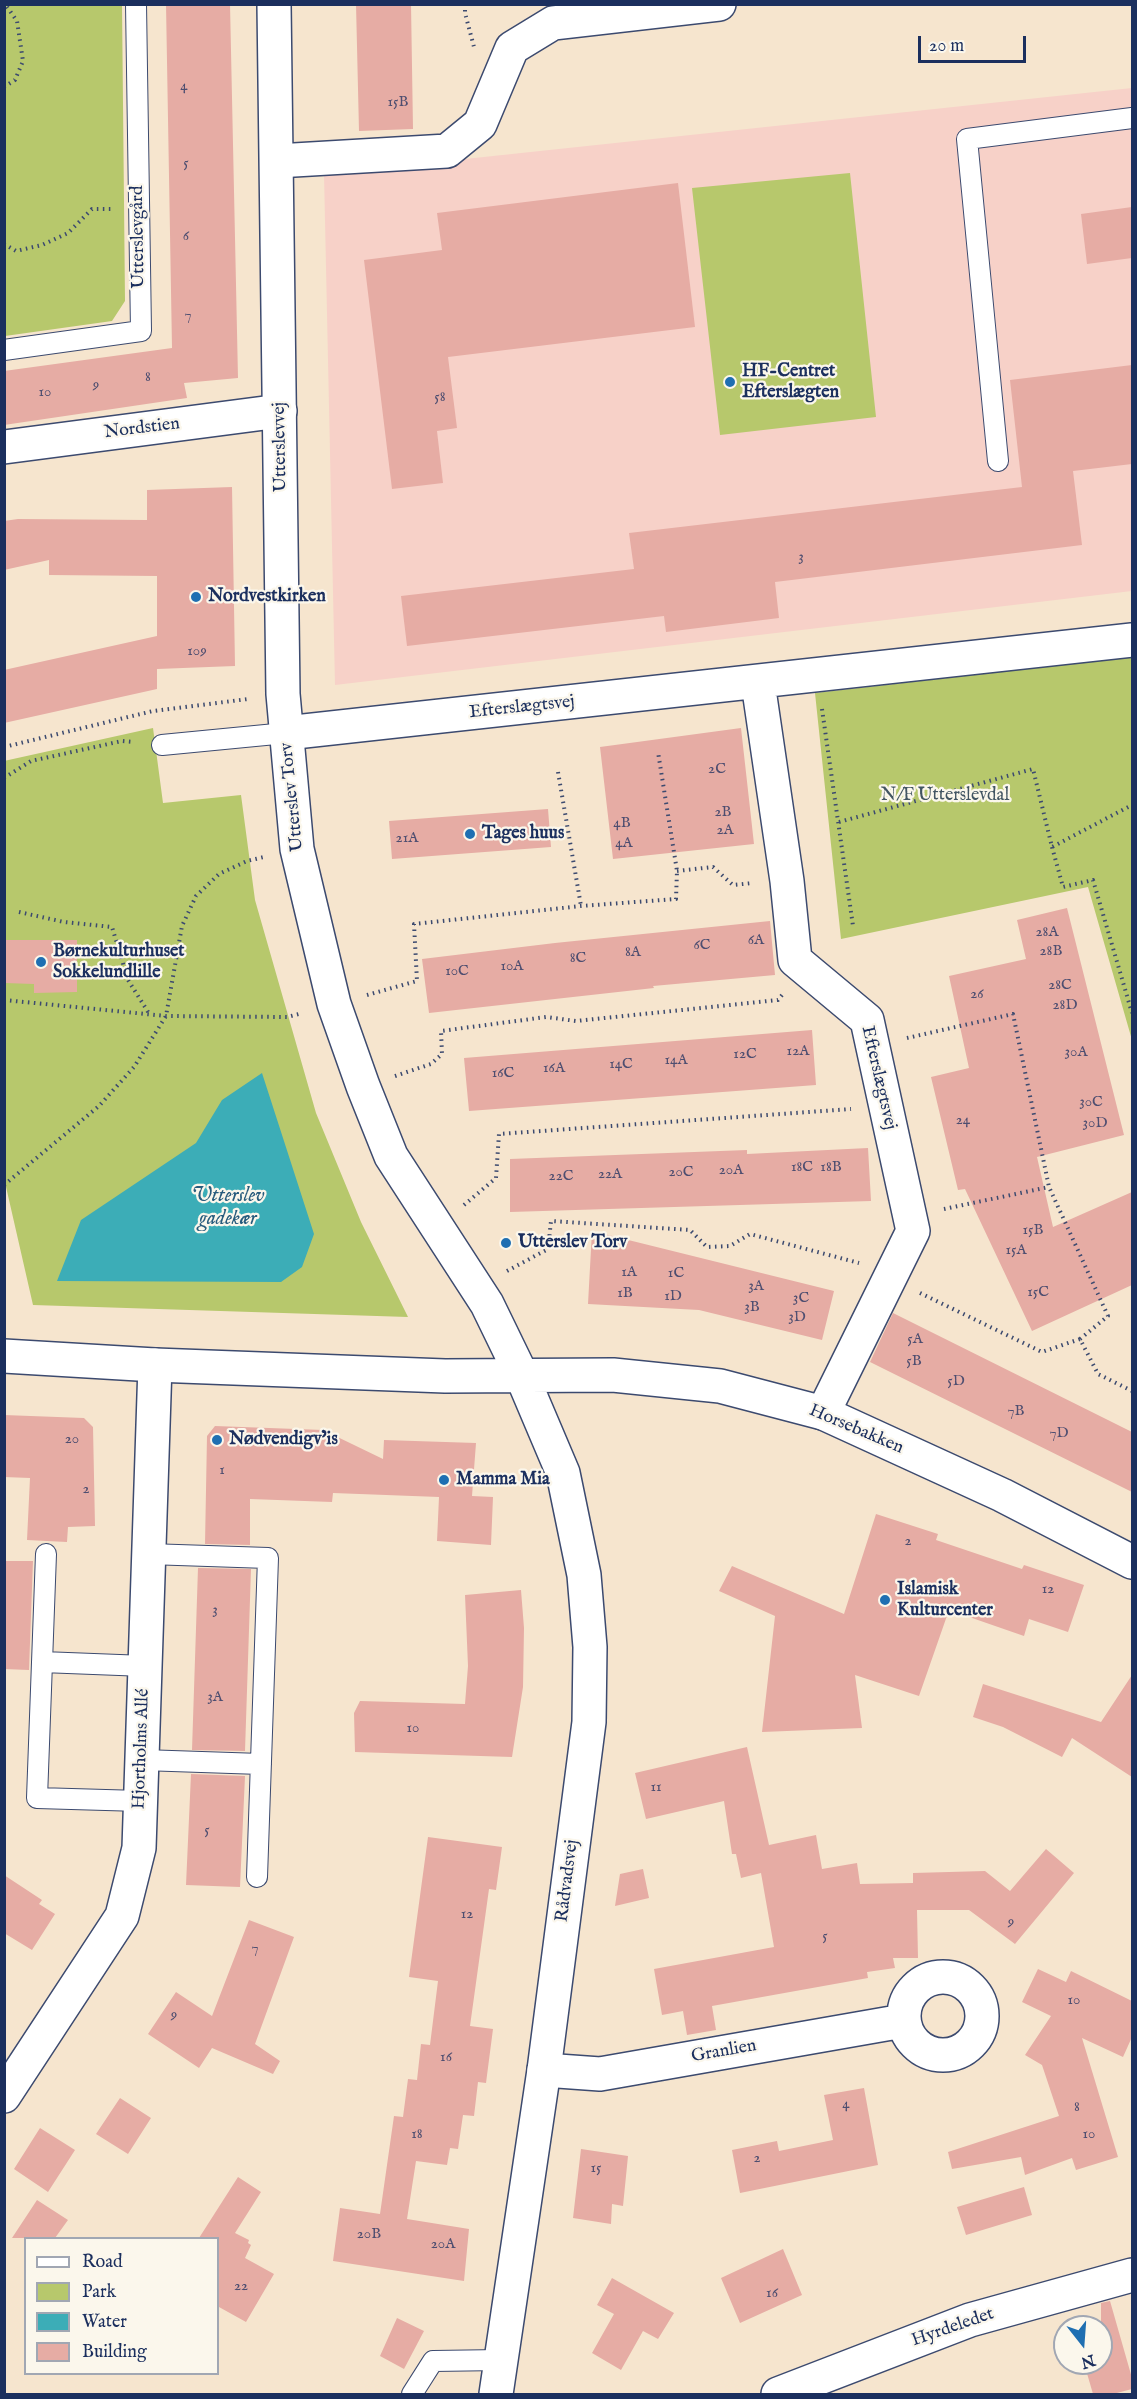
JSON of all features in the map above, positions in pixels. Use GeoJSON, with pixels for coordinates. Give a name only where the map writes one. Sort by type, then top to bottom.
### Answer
{"type":"FeatureCollection","features":[{"type":"Feature","properties":{"kind":"street","name":"Utterslevvej"},"geometry":{"type":"LineString","coordinates":[[274,4],[286,733]]}},
{"type":"Feature","properties":{"kind":"street"},"geometry":{"type":"LineString","coordinates":[[277,161],[447,151],[480,124],[512,48],[553,23],[719,4]]}},
{"type":"Feature","properties":{"kind":"street","name":"Nordstien"},"geometry":{"type":"LineString","coordinates":[[4,447],[280,411]]}},
{"type":"Feature","properties":{"kind":"street","name":"Efterslægtsvej"},"geometry":{"type":"LineString","coordinates":[[286,733],[758,683],[1132,640]]}},
{"type":"Feature","properties":{"kind":"street","name":"Efterslægtsvej"},"geometry":{"type":"LineString","coordinates":[[758,683],[787,882],[795,960],[804,970],[867,1020],[913,1231],[823,1413]]}},
{"type":"Feature","properties":{"kind":"street","name":"Utterslev Torv"},"geometry":{"type":"LineString","coordinates":[[286,733],[297,849],[334,1004],[363,1086],[391,1156],[477,1288],[521,1374]]}},
{"type":"Feature","properties":{"kind":"street"},"geometry":{"type":"LineString","coordinates":[[4,1356],[155,1365],[445,1376],[521,1374]]}},
{"type":"Feature","properties":{"kind":"street","name":"Hjortholms Allé"},"geometry":{"type":"LineString","coordinates":[[4,2096],[122,1916],[139,1848],[155,1365]]}},
{"type":"Feature","properties":{"kind":"street","name":"Horsebakken"},"geometry":{"type":"LineString","coordinates":[[521,1374],[613,1375],[720,1386],[823,1413],[1002,1495],[1132,1562]]}},
{"type":"Feature","properties":{"kind":"street","name":"Rådvadsvej"},"geometry":{"type":"LineString","coordinates":[[496,2394],[544,2070],[589,1722],[590,1647],[584,1575],[563,1473],[521,1374]]}},
{"type":"Feature","properties":{"kind":"street","name":"Granlien"},"geometry":{"type":"LineString","coordinates":[[544,2070],[600,2074],[903,2021]]}},
{"type":"Feature","properties":{"kind":"street","name":"Hyrdeledet"},"geometry":{"type":"LineString","coordinates":[[778,2394],[970,2320],[1132,2274]]}},
{"type":"Feature","properties":{"kind":"lane","name":"Utterslevgård"},"geometry":{"type":"LineString","coordinates":[[4,350],[141,331],[136,4]]}},
{"type":"Feature","properties":{"kind":"lane"},"geometry":{"type":"LineString","coordinates":[[998,461],[967,139],[1132,118]]}},
{"type":"Feature","properties":{"kind":"lane"},"geometry":{"type":"LineString","coordinates":[[162,745],[286,733]]}},
{"type":"Feature","properties":{"kind":"lane"},"geometry":{"type":"LineString","coordinates":[[46,1554],[37,1798],[140,1802]]}},
{"type":"Feature","properties":{"kind":"lane"},"geometry":{"type":"LineString","coordinates":[[148,1554],[268,1558],[257,1877]]}},
{"type":"Feature","properties":{"kind":"lane"},"geometry":{"type":"LineString","coordinates":[[42,1662],[145,1666]]}},
{"type":"Feature","properties":{"kind":"lane"},"geometry":{"type":"LineString","coordinates":[[142,1760],[261,1764]]}},
{"type":"Feature","properties":{"kind":"lane"},"geometry":{"type":"LineString","coordinates":[[412,2394],[434,2361],[501,2360]]}},
{"type":"Feature","properties":{"kind":"path"},"geometry":{"type":"LineString","coordinates":[[4,87],[15,80],[22,61],[17,21],[5,4]]}},
{"type":"Feature","properties":{"kind":"path"},"geometry":{"type":"LineString","coordinates":[[4,244],[16,251],[42,245],[68,233],[92,209],[139,208]]}},
{"type":"Feature","properties":{"kind":"path"},"geometry":{"type":"LineString","coordinates":[[816,676],[853,926]]}},
{"type":"Feature","properties":{"kind":"path"},"geometry":{"type":"LineString","coordinates":[[4,747],[153,711],[284,694]]}},
{"type":"Feature","properties":{"kind":"path"},"geometry":{"type":"LineString","coordinates":[[4,778],[31,761],[122,741],[162,745]]}},
{"type":"Feature","properties":{"kind":"path"},"geometry":{"type":"LineString","coordinates":[[4,1000],[166,1016],[287,1017],[417,981],[414,924],[580,906],[676,899],[677,872],[658,752]]}},
{"type":"Feature","properties":{"kind":"path"},"geometry":{"type":"LineString","coordinates":[[839,822],[1033,769],[1064,887],[1093,880],[1132,1013]]}},
{"type":"Feature","properties":{"kind":"path"},"geometry":{"type":"LineString","coordinates":[[558,772],[580,906]]}},
{"type":"Feature","properties":{"kind":"path"},"geometry":{"type":"LineString","coordinates":[[1052,847],[1132,805]]}},
{"type":"Feature","properties":{"kind":"path"},"geometry":{"type":"LineString","coordinates":[[4,1185],[99,1106],[134,1067],[166,1016],[182,926],[196,896],[219,874],[247,861],[297,849]]}},
{"type":"Feature","properties":{"kind":"path"},"geometry":{"type":"LineString","coordinates":[[677,872],[713,867],[733,885],[787,882]]}},
{"type":"Feature","properties":{"kind":"path"},"geometry":{"type":"LineString","coordinates":[[19,912],[64,922],[112,927],[128,980],[150,1015]]}},
{"type":"Feature","properties":{"kind":"path"},"geometry":{"type":"LineString","coordinates":[[363,1086],[431,1064],[442,1054],[441,1031],[546,1017],[576,1021],[778,1000],[804,970]]}},
{"type":"Feature","properties":{"kind":"path"},"geometry":{"type":"LineString","coordinates":[[477,1288],[548,1249],[551,1221],[690,1230],[707,1247],[730,1245],[750,1234],[856,1261],[1042,1352],[1080,1339],[1108,1316],[1049,1187],[1013,1014],[873,1045]]}},
{"type":"Feature","properties":{"kind":"path"},"geometry":{"type":"LineString","coordinates":[[439,1227],[496,1178],[499,1134],[835,1112],[885,1103]]}},
{"type":"Feature","properties":{"kind":"path"},"geometry":{"type":"LineString","coordinates":[[910,1217],[1049,1187]]}},
{"type":"Feature","properties":{"kind":"path"},"geometry":{"type":"LineString","coordinates":[[1080,1339],[1098,1374],[1132,1391]]}},
{"type":"Feature","properties":{"kind":"shaded area","name":"HF-Centret Efterslægten"},"geometry":{"type":"Polygon","coordinates":[[[1132,88],[1132,591],[335,685],[324,174],[1132,88]]]}},
{"type":"Feature","properties":{"kind":"green space"},"geometry":{"type":"Polygon","coordinates":[[[4,5],[122,5],[125,301],[112,321],[5,336],[4,5]]]}},
{"type":"Feature","properties":{"kind":"green space"},"geometry":{"type":"Polygon","coordinates":[[[850,173],[876,417],[720,435],[692,188],[850,173]]]}},
{"type":"Feature","properties":{"kind":"green space","name":"N/F Utterslevdal"},"geometry":{"type":"Polygon","coordinates":[[[1132,657],[1132,1040],[1088,887],[841,939],[815,693],[1132,657]]]}},
{"type":"Feature","properties":{"kind":"green space"},"geometry":{"type":"Polygon","coordinates":[[[153,728],[163,803],[241,795],[255,900],[316,1113],[361,1222],[408,1317],[33,1305],[4,1178],[4,761],[153,728]]]}},
{"type":"Feature","properties":{"kind":"water","name":"Utterslev gadekær"},"geometry":{"type":"Polygon","coordinates":[[[262,1073],[314,1234],[302,1267],[281,1282],[57,1281],[81,1220],[196,1143],[222,1100],[262,1073]]]}},
{"type":"Feature","properties":{"kind":"building"},"geometry":{"type":"Polygon","coordinates":[[[166,4],[230,4],[238,378],[184,383],[187,398],[4,425],[4,371],[172,348],[166,4]]]}},
{"type":"Feature","properties":{"kind":"building"},"geometry":{"type":"Polygon","coordinates":[[[356,4],[411,4],[413,129],[359,131],[356,4]]]}},
{"type":"Feature","properties":{"kind":"building"},"geometry":{"type":"Polygon","coordinates":[[[678,183],[695,327],[448,357],[457,428],[437,431],[443,483],[392,489],[364,260],[442,250],[437,213],[678,183]]]}},
{"type":"Feature","properties":{"kind":"building"},"geometry":{"type":"Polygon","coordinates":[[[1132,207],[1132,258],[1087,264],[1081,214],[1132,207]]]}},
{"type":"Feature","properties":{"kind":"building"},"geometry":{"type":"Polygon","coordinates":[[[1132,365],[1132,464],[1073,471],[1082,545],[775,582],[779,618],[666,632],[664,616],[407,646],[401,596],[634,569],[629,533],[1022,487],[1010,380],[1132,365]]]}},
{"type":"Feature","properties":{"kind":"building"},"geometry":{"type":"Polygon","coordinates":[[[232,487],[235,666],[157,669],[157,689],[4,723],[4,670],[157,636],[157,576],[49,575],[49,560],[4,570],[4,521],[18,519],[147,520],[147,490],[232,487]]]}},
{"type":"Feature","properties":{"kind":"building"},"geometry":{"type":"Polygon","coordinates":[[[741,728],[754,844],[613,859],[600,747],[741,728]]]}},
{"type":"Feature","properties":{"kind":"building","name":"Tages huus"},"geometry":{"type":"Polygon","coordinates":[[[548,809],[551,847],[392,859],[389,821],[548,809]]]}},
{"type":"Feature","properties":{"kind":"building"},"geometry":{"type":"Polygon","coordinates":[[[1067,908],[1124,1135],[1037,1157],[1053,1227],[1132,1192],[1132,1285],[1032,1331],[965,1189],[958,1190],[931,1077],[969,1068],[949,976],[1026,959],[1017,920],[1067,908]]]}},
{"type":"Feature","properties":{"kind":"building"},"geometry":{"type":"Polygon","coordinates":[[[770,921],[775,975],[653,986],[654,988],[429,1013],[422,959],[770,921]]]}},
{"type":"Feature","properties":{"kind":"building","name":"Børnekulturhuset Sokkelundlille"},"geometry":{"type":"Polygon","coordinates":[[[4,940],[77,940],[77,992],[34,993],[34,984],[4,983],[4,940]]]}},
{"type":"Feature","properties":{"kind":"building"},"geometry":{"type":"Polygon","coordinates":[[[812,1030],[816,1085],[469,1111],[464,1058],[812,1030]]]}},
{"type":"Feature","properties":{"kind":"building"},"geometry":{"type":"Polygon","coordinates":[[[868,1148],[871,1201],[510,1212],[510,1159],[747,1150],[747,1154],[868,1148]]]}},
{"type":"Feature","properties":{"kind":"building"},"geometry":{"type":"Polygon","coordinates":[[[592,1231],[834,1291],[822,1340],[699,1310],[588,1304],[592,1231]]]}},
{"type":"Feature","properties":{"kind":"building"},"geometry":{"type":"Polygon","coordinates":[[[893,1313],[1132,1432],[1132,1492],[870,1362],[893,1313]]]}},
{"type":"Feature","properties":{"kind":"building"},"geometry":{"type":"Polygon","coordinates":[[[4,1415],[84,1418],[93,1427],[95,1526],[68,1527],[67,1542],[27,1540],[30,1478],[4,1477],[4,1415]]]}},
{"type":"Feature","properties":{"kind":"building"},"geometry":{"type":"Polygon","coordinates":[[[215,1426],[323,1430],[383,1459],[384,1440],[476,1443],[472,1496],[493,1497],[491,1545],[437,1541],[439,1497],[333,1493],[332,1502],[250,1499],[250,1545],[205,1544],[207,1436],[215,1426]]]}},
{"type":"Feature","properties":{"kind":"building"},"geometry":{"type":"Polygon","coordinates":[[[876,1514],[938,1534],[936,1540],[1022,1569],[1024,1565],[1084,1585],[1068,1632],[1029,1619],[1024,1636],[949,1610],[919,1696],[855,1675],[862,1728],[762,1732],[775,1616],[719,1591],[732,1566],[844,1614],[876,1514]]]}},
{"type":"Feature","properties":{"kind":"building"},"geometry":{"type":"Polygon","coordinates":[[[4,1561],[33,1561],[29,1670],[4,1669],[4,1561]]]}},
{"type":"Feature","properties":{"kind":"building"},"geometry":{"type":"Polygon","coordinates":[[[198,1568],[251,1569],[245,1751],[192,1750],[198,1568]]]}},
{"type":"Feature","properties":{"kind":"building"},"geometry":{"type":"Polygon","coordinates":[[[521,1590],[524,1628],[523,1687],[512,1757],[355,1752],[354,1713],[360,1701],[465,1704],[468,1666],[465,1595],[521,1590]]]}},
{"type":"Feature","properties":{"kind":"building"},"geometry":{"type":"Polygon","coordinates":[[[1132,1675],[1132,1777],[1072,1738],[1062,1757],[1003,1727],[973,1717],[983,1684],[1101,1722],[1132,1675]]]}},
{"type":"Feature","properties":{"kind":"building"},"geometry":{"type":"Polygon","coordinates":[[[747,1747],[769,1845],[816,1835],[822,1869],[857,1863],[860,1884],[913,1883],[913,1873],[985,1871],[1010,1891],[1046,1849],[1074,1873],[1015,1944],[969,1910],[917,1910],[918,1958],[893,1958],[895,1968],[867,1972],[868,1978],[712,2006],[716,2030],[687,2035],[683,2011],[662,2015],[654,1969],[774,1947],[761,1873],[741,1878],[736,1854],[732,1854],[724,1801],[646,1819],[635,1773],[747,1747]]]}},
{"type":"Feature","properties":{"kind":"building"},"geometry":{"type":"Polygon","coordinates":[[[191,1774],[245,1776],[240,1887],[186,1885],[191,1774]]]}},
{"type":"Feature","properties":{"kind":"building"},"geometry":{"type":"Polygon","coordinates":[[[428,1837],[502,1847],[496,1890],[489,1889],[470,2026],[493,2029],[486,2083],[478,2082],[474,2116],[463,2115],[458,2149],[450,2148],[447,2165],[416,2161],[407,2219],[469,2229],[464,2281],[333,2261],[340,2208],[380,2214],[394,2116],[403,2117],[408,2079],[417,2080],[421,2044],[430,2045],[438,1981],[409,1977],[428,1837]]]}},
{"type":"Feature","properties":{"kind":"building"},"geometry":{"type":"Polygon","coordinates":[[[643,1869],[649,1898],[615,1906],[620,1874],[643,1869]]]}},
{"type":"Feature","properties":{"kind":"building"},"geometry":{"type":"Polygon","coordinates":[[[4,1875],[42,1900],[39,1904],[55,1914],[32,1950],[4,1933],[4,1875]]]}},
{"type":"Feature","properties":{"kind":"building"},"geometry":{"type":"Polygon","coordinates":[[[249,1920],[294,1937],[255,2044],[280,2061],[273,2074],[212,2048],[199,2068],[148,2034],[176,1992],[212,2016],[249,1920]]]}},
{"type":"Feature","properties":{"kind":"building"},"geometry":{"type":"Polygon","coordinates":[[[1038,1969],[1066,1982],[1071,1971],[1132,2001],[1132,2037],[1123,2057],[1082,2038],[1118,2157],[1076,2170],[1072,2158],[1025,2175],[1021,2157],[952,2169],[948,2152],[1059,2116],[1042,2065],[1025,2055],[1051,2016],[1022,2002],[1038,1969]]]}},
{"type":"Feature","properties":{"kind":"building"},"geometry":{"type":"Polygon","coordinates":[[[864,2088],[878,2165],[740,2193],[732,2150],[777,2141],[779,2151],[833,2140],[824,2095],[864,2088]]]}},
{"type":"Feature","properties":{"kind":"building"},"geometry":{"type":"Polygon","coordinates":[[[120,2098],[151,2118],[128,2154],[96,2134],[120,2098]]]}},
{"type":"Feature","properties":{"kind":"building"},"geometry":{"type":"Polygon","coordinates":[[[40,2128],[75,2150],[48,2192],[14,2169],[40,2128]]]}},
{"type":"Feature","properties":{"kind":"building"},"geometry":{"type":"Polygon","coordinates":[[[581,2149],[628,2156],[623,2206],[612,2204],[611,2224],[573,2218],[581,2149]]]}},
{"type":"Feature","properties":{"kind":"building"},"geometry":{"type":"Polygon","coordinates":[[[238,2177],[261,2192],[235,2233],[249,2240],[248,2243],[251,2245],[245,2258],[274,2274],[246,2322],[219,2307],[219,2237],[200,2237],[238,2177]]]}},
{"type":"Feature","properties":{"kind":"building"},"geometry":{"type":"Polygon","coordinates":[[[1024,2187],[1032,2215],[966,2235],[957,2207],[1024,2187]]]}},
{"type":"Feature","properties":{"kind":"building"},"geometry":{"type":"Polygon","coordinates":[[[37,2200],[68,2220],[56,2237],[12,2238],[37,2200]]]}},
{"type":"Feature","properties":{"kind":"building"},"geometry":{"type":"Polygon","coordinates":[[[783,2249],[802,2295],[740,2323],[721,2278],[783,2249]]]}},
{"type":"Feature","properties":{"kind":"building"},"geometry":{"type":"Polygon","coordinates":[[[612,2278],[674,2313],[658,2339],[643,2331],[621,2370],[592,2353],[614,2314],[597,2305],[612,2278]]]}},
{"type":"Feature","properties":{"kind":"building"},"geometry":{"type":"Polygon","coordinates":[[[1110,2301],[1132,2378],[1132,2389],[1113,2394],[1093,2394],[1087,2375],[1113,2375],[1113,2315],[1101,2315],[1101,2303],[1110,2301]]]}},
{"type":"Feature","properties":{"kind":"building"},"geometry":{"type":"Polygon","coordinates":[[[397,2318],[424,2331],[404,2369],[380,2356],[397,2318]]]}},
{"type":"Feature","properties":{"kind":"place","name":"HF-Centret Efterslægten"},"geometry":{"type":"Point","coordinates":[730,382]}},
{"type":"Feature","properties":{"kind":"place","name":"Nordvestkirken"},"geometry":{"type":"Point","coordinates":[196,597]}},
{"type":"Feature","properties":{"kind":"place","name":"Tages huus"},"geometry":{"type":"Point","coordinates":[470,834]}},
{"type":"Feature","properties":{"kind":"place","name":"Børnekulturhuset Sokkelundlille"},"geometry":{"type":"Point","coordinates":[41,962]}},
{"type":"Feature","properties":{"kind":"place","name":"Utterslev Torv"},"geometry":{"type":"Point","coordinates":[506,1243]}},
{"type":"Feature","properties":{"kind":"place","name":"Nødvendigv’is"},"geometry":{"type":"Point","coordinates":[217,1440]}},
{"type":"Feature","properties":{"kind":"place","name":"Mamma Mia"},"geometry":{"type":"Point","coordinates":[444,1480]}},
{"type":"Feature","properties":{"kind":"place","name":"Islamisk Kulturcenter"},"geometry":{"type":"Point","coordinates":[885,1600]}}]}
